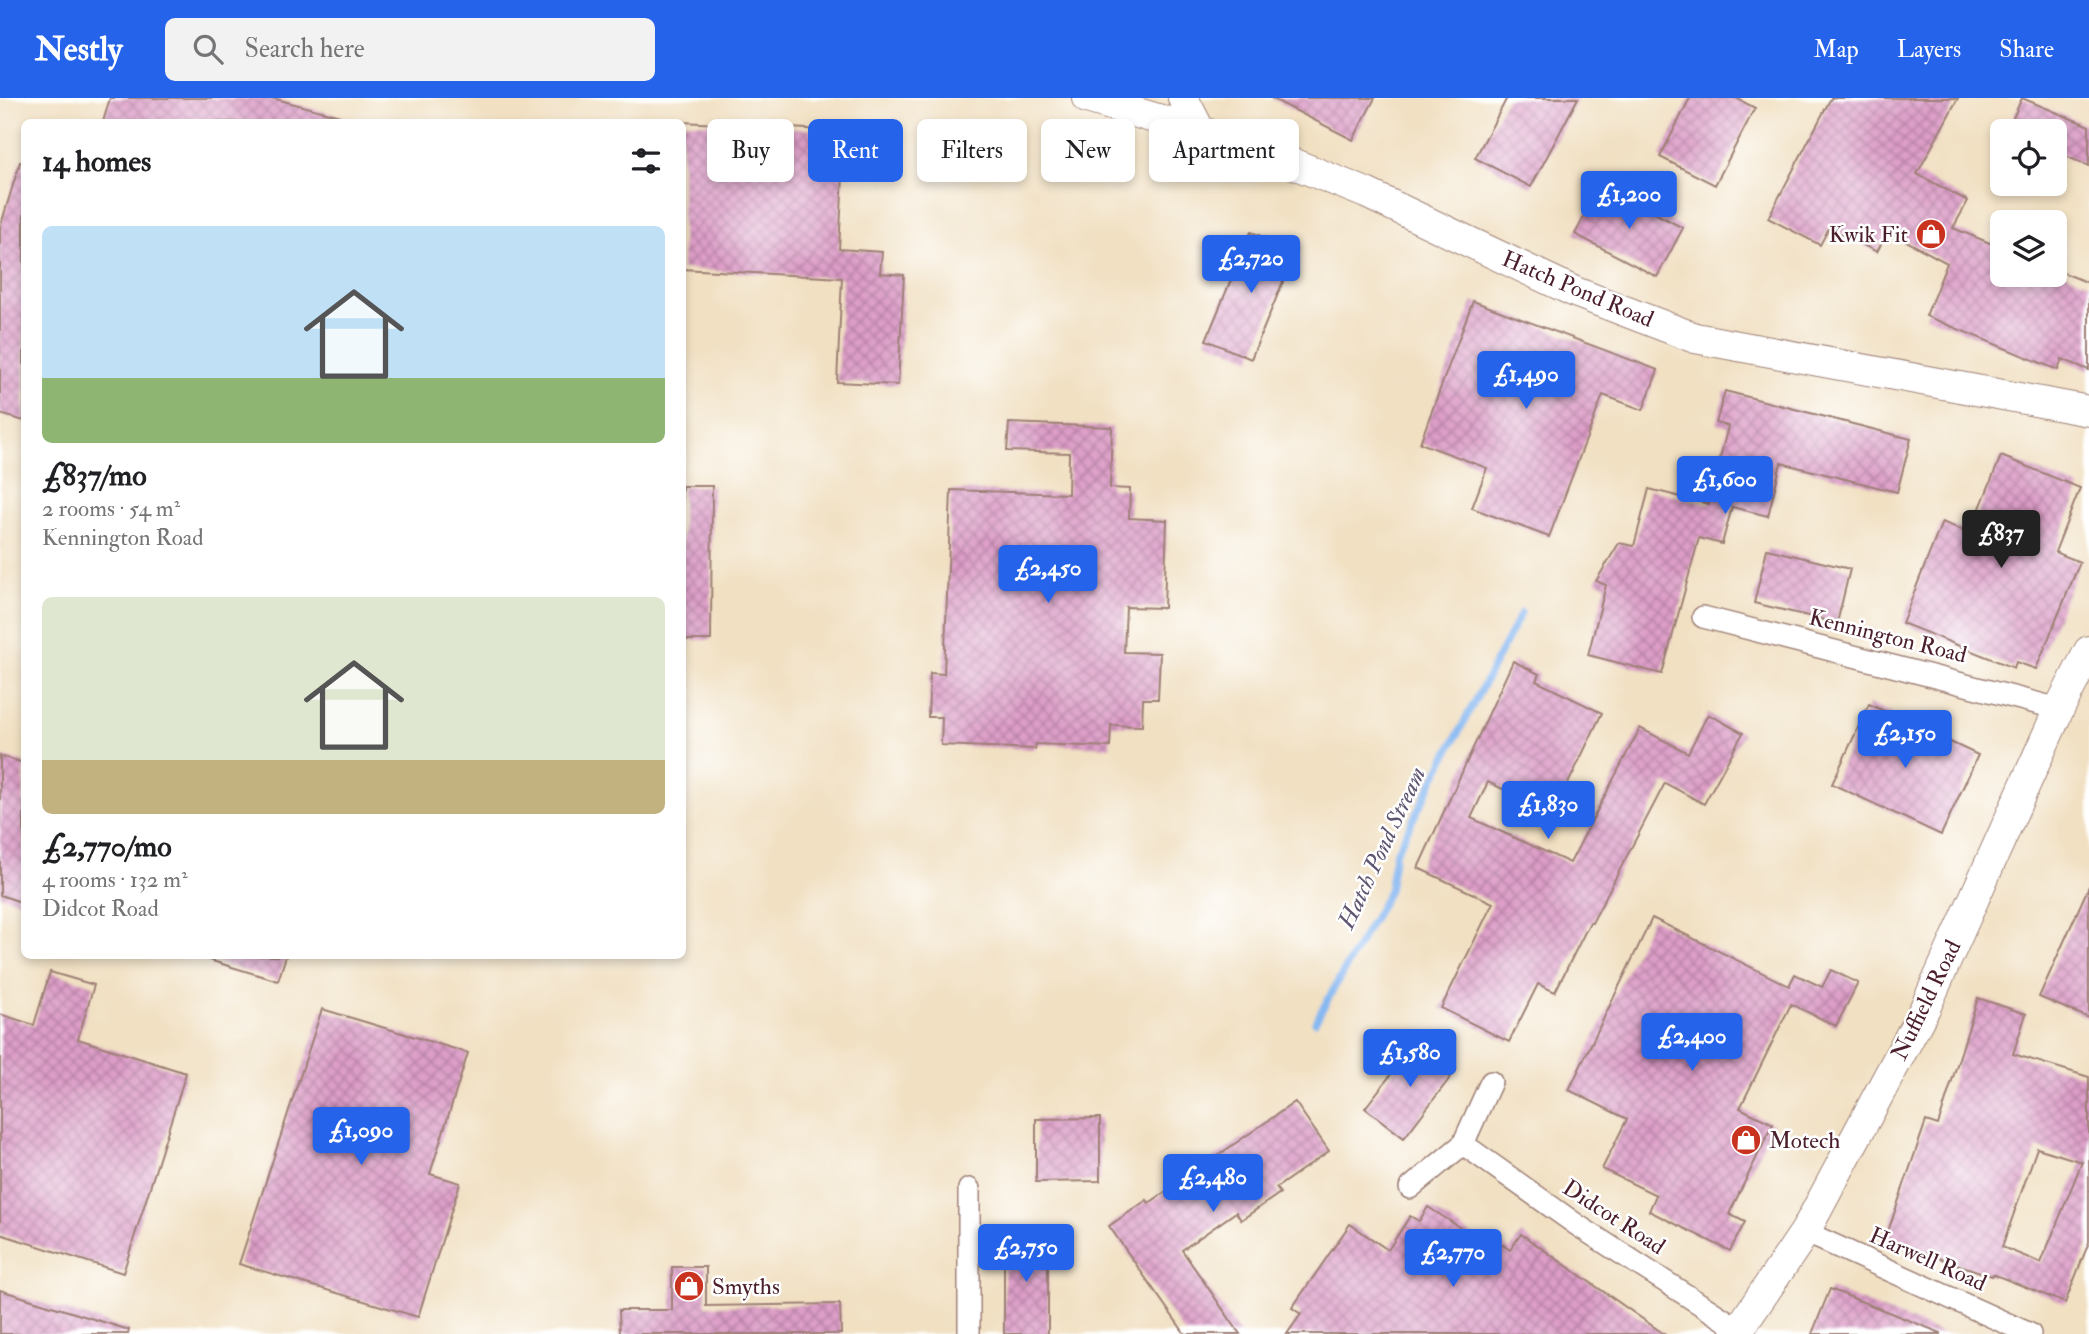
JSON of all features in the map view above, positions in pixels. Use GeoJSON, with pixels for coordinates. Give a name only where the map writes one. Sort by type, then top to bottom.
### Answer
{"type":"FeatureCollection","features":[{"type":"Feature","properties":{"kind":"street","name":"Hatch Pond Road"},"geometry":{"type":"LineString","coordinates":[[1087,98],[1131,104],[1169,119]]}},
{"type":"Feature","properties":{"kind":"street"},"geometry":{"type":"LineString","coordinates":[[1183,98],[1194,119]]}},
{"type":"Feature","properties":{"kind":"street","name":"Hatch Pond Road"},"geometry":{"type":"LineString","coordinates":[[1299,166],[1366,193],[1576,292],[1695,338],[2089,411]]}},
{"type":"Feature","properties":{"kind":"street","name":"Kennington Road"},"geometry":{"type":"LineString","coordinates":[[1703,617],[2059,709]]}},
{"type":"Feature","properties":{"kind":"street","name":"Nuffield Road"},"geometry":{"type":"LineString","coordinates":[[1738,1332],[1805,1232],[1925,1008],[2059,709],[2088,656]]}},
{"type":"Feature","properties":{"kind":"street"},"geometry":{"type":"LineString","coordinates":[[1410,1188],[1463,1143],[1491,1082]]}},
{"type":"Feature","properties":{"kind":"street","name":"Didcot Road"},"geometry":{"type":"LineString","coordinates":[[1463,1143],[1577,1225],[1738,1332]]}},
{"type":"Feature","properties":{"kind":"street"},"geometry":{"type":"LineString","coordinates":[[969,1189],[969,1334]]}},
{"type":"Feature","properties":{"kind":"street","name":"Harwell Road"},"geometry":{"type":"LineString","coordinates":[[1805,1232],[2030,1334]]}},
{"type":"Feature","properties":{"kind":"building"},"geometry":{"type":"Polygon","coordinates":[[[110,98],[272,98],[340,116],[340,119],[104,119],[110,98]]]}},
{"type":"Feature","properties":{"kind":"building"},"geometry":{"type":"Polygon","coordinates":[[[1271,98],[1375,98],[1353,140],[1271,98]]]}},
{"type":"Feature","properties":{"kind":"building"},"geometry":{"type":"Polygon","coordinates":[[[1507,98],[1578,98],[1531,187],[1475,158],[1507,98]]]}},
{"type":"Feature","properties":{"kind":"building"},"geometry":{"type":"Polygon","coordinates":[[[1690,98],[1736,98],[1755,108],[1715,185],[1660,157],[1690,98]]]}},
{"type":"Feature","properties":{"kind":"building"},"geometry":{"type":"Polygon","coordinates":[[[1831,98],[1958,98],[1917,174],[1968,201],[1953,228],[1990,243],[1990,287],[2067,287],[2067,274],[2089,283],[2089,370],[2062,359],[2058,370],[1926,316],[1947,263],[1888,231],[1877,252],[1829,228],[1820,245],[1768,218],[1831,98]]]}},
{"type":"Feature","properties":{"kind":"building"},"geometry":{"type":"Polygon","coordinates":[[[2022,98],[2089,126],[2089,166],[2067,157],[2067,119],[2012,119],[2022,98]]]}},
{"type":"Feature","properties":{"kind":"building"},"geometry":{"type":"Polygon","coordinates":[[[686,122],[707,123],[707,182],[794,182],[794,128],[808,129],[808,182],[843,182],[839,249],[882,252],[880,273],[904,275],[898,385],[837,382],[842,278],[686,269],[686,122]]]}},
{"type":"Feature","properties":{"kind":"building"},"geometry":{"type":"Polygon","coordinates":[[[21,162],[21,420],[0,414],[0,228],[21,162]]]}},
{"type":"Feature","properties":{"kind":"building"},"geometry":{"type":"Polygon","coordinates":[[[1601,185],[1683,228],[1657,277],[1575,234],[1601,185]]]}},
{"type":"Feature","properties":{"kind":"building"},"geometry":{"type":"Polygon","coordinates":[[[1251,232],[1296,250],[1251,359],[1206,340],[1251,232]]]}},
{"type":"Feature","properties":{"kind":"building"},"geometry":{"type":"Polygon","coordinates":[[[1473,301],[1658,370],[1643,410],[1603,395],[1549,537],[1472,508],[1487,468],[1420,443],[1473,301]]]}},
{"type":"Feature","properties":{"kind":"building"},"geometry":{"type":"Polygon","coordinates":[[[1725,391],[1911,439],[1897,492],[1781,463],[1768,516],[1732,507],[1722,544],[1699,538],[1662,674],[1588,655],[1606,585],[1596,581],[1619,543],[1634,546],[1649,489],[1709,504],[1728,426],[1716,423],[1725,391]]]}},
{"type":"Feature","properties":{"kind":"building"},"geometry":{"type":"Polygon","coordinates":[[[1009,423],[1112,427],[1110,488],[1130,489],[1129,518],[1167,520],[1164,608],[1126,607],[1124,652],[1160,653],[1158,699],[1143,699],[1142,726],[1111,725],[1110,747],[1036,744],[1035,749],[941,745],[942,717],[928,717],[930,673],[944,674],[951,490],[1068,494],[1069,453],[1007,451],[1009,423]]]}},
{"type":"Feature","properties":{"kind":"building"},"geometry":{"type":"Polygon","coordinates":[[[2001,456],[2080,488],[2055,552],[2080,562],[2036,669],[2016,662],[2014,668],[1902,623],[1942,522],[1970,533],[2001,456]]]}},
{"type":"Feature","properties":{"kind":"building"},"geometry":{"type":"Polygon","coordinates":[[[686,486],[712,486],[711,640],[686,640],[686,486]]]}},
{"type":"Feature","properties":{"kind":"building"},"geometry":{"type":"Polygon","coordinates":[[[1767,549],[1850,569],[1837,623],[1754,603],[1767,549]]]}},
{"type":"Feature","properties":{"kind":"building"},"geometry":{"type":"Polygon","coordinates":[[[1513,661],[1539,674],[1536,681],[1602,713],[1554,813],[1488,782],[1471,818],[1570,863],[1640,728],[1688,753],[1708,714],[1743,733],[1704,804],[1665,783],[1555,992],[1538,984],[1509,1042],[1441,1008],[1493,903],[1418,868],[1513,661]]]}},
{"type":"Feature","properties":{"kind":"building"},"geometry":{"type":"Polygon","coordinates":[[[1869,704],[1978,755],[1941,835],[1832,784],[1869,704]]]}},
{"type":"Feature","properties":{"kind":"building"},"geometry":{"type":"Polygon","coordinates":[[[0,756],[21,762],[21,902],[0,895],[0,756]]]}},
{"type":"Feature","properties":{"kind":"building"},"geometry":{"type":"Polygon","coordinates":[[[2089,886],[2089,1018],[2039,997],[2089,886]]]}},
{"type":"Feature","properties":{"kind":"building"},"geometry":{"type":"Polygon","coordinates":[[[1652,918],[1789,986],[1795,974],[1822,987],[1831,970],[1858,983],[1836,1026],[1791,1004],[1740,1108],[1773,1124],[1729,1214],[1745,1222],[1730,1251],[1649,1211],[1656,1195],[1602,1169],[1627,1119],[1569,1090],[1652,918]]]}},
{"type":"Feature","properties":{"kind":"building"},"geometry":{"type":"Polygon","coordinates":[[[209,959],[285,959],[278,981],[209,959]]]}},
{"type":"Feature","properties":{"kind":"building"},"geometry":{"type":"Polygon","coordinates":[[[50,972],[94,985],[78,1039],[186,1073],[123,1273],[0,1234],[0,1014],[34,1025],[50,972]]]}},
{"type":"Feature","properties":{"kind":"building"},"geometry":{"type":"Polygon","coordinates":[[[1978,998],[2026,1014],[2013,1054],[2089,1077],[2089,1242],[2065,1303],[1993,1274],[1992,1276],[1885,1240],[1926,1121],[1938,1125],[1978,998]],[[2037,1148],[2002,1247],[2041,1263],[2082,1162],[2037,1148]]]}},
{"type":"Feature","properties":{"kind":"building"},"geometry":{"type":"Polygon","coordinates":[[[322,1009],[468,1053],[430,1174],[460,1183],[418,1317],[239,1264],[322,1009]]]}},
{"type":"Feature","properties":{"kind":"building"},"geometry":{"type":"Polygon","coordinates":[[[1417,1041],[1456,1070],[1404,1138],[1365,1108],[1417,1041]]]}},
{"type":"Feature","properties":{"kind":"building"},"geometry":{"type":"Polygon","coordinates":[[[1295,1102],[1329,1151],[1276,1188],[1280,1193],[1241,1220],[1236,1212],[1182,1250],[1240,1334],[1185,1334],[1109,1226],[1147,1200],[1149,1203],[1295,1102]]]}},
{"type":"Feature","properties":{"kind":"building"},"geometry":{"type":"Polygon","coordinates":[[[1100,1118],[1100,1181],[1036,1182],[1036,1119],[1100,1118]]]}},
{"type":"Feature","properties":{"kind":"building"},"geometry":{"type":"Polygon","coordinates":[[[1428,1207],[1494,1249],[1499,1242],[1510,1250],[1521,1234],[1664,1334],[1287,1334],[1301,1314],[1292,1308],[1350,1224],[1388,1250],[1410,1216],[1419,1221],[1428,1207]]]}},
{"type":"Feature","properties":{"kind":"building"},"geometry":{"type":"Polygon","coordinates":[[[1004,1234],[1048,1234],[1048,1334],[1004,1334],[1004,1234]]]}},
{"type":"Feature","properties":{"kind":"building","name":"Smyths"},"geometry":{"type":"Polygon","coordinates":[[[672,1267],[706,1267],[706,1306],[840,1304],[841,1334],[620,1334],[619,1310],[672,1310],[672,1267]]]}},
{"type":"Feature","properties":{"kind":"building"},"geometry":{"type":"Polygon","coordinates":[[[1830,1289],[1941,1333],[1941,1334],[1812,1334],[1830,1289]]]}},
{"type":"Feature","properties":{"kind":"building"},"geometry":{"type":"Polygon","coordinates":[[[0,1290],[129,1330],[128,1334],[0,1334],[0,1290]]]}},
{"type":"Feature","properties":{"kind":"waterway","name":"Hatch Pond Stream"},"geometry":{"type":"LineString","coordinates":[[1315,1022],[1389,891],[1395,854],[1521,613]]}},
{"type":"Feature","properties":{"kind":"place","name":"Kwik Fit"},"geometry":{"type":"Point","coordinates":[1931,234]}},
{"type":"Feature","properties":{"kind":"place","name":"Motech"},"geometry":{"type":"Point","coordinates":[1746,1140]}},
{"type":"Feature","properties":{"kind":"place","name":"Smyths"},"geometry":{"type":"Point","coordinates":[689,1286]}}]}
